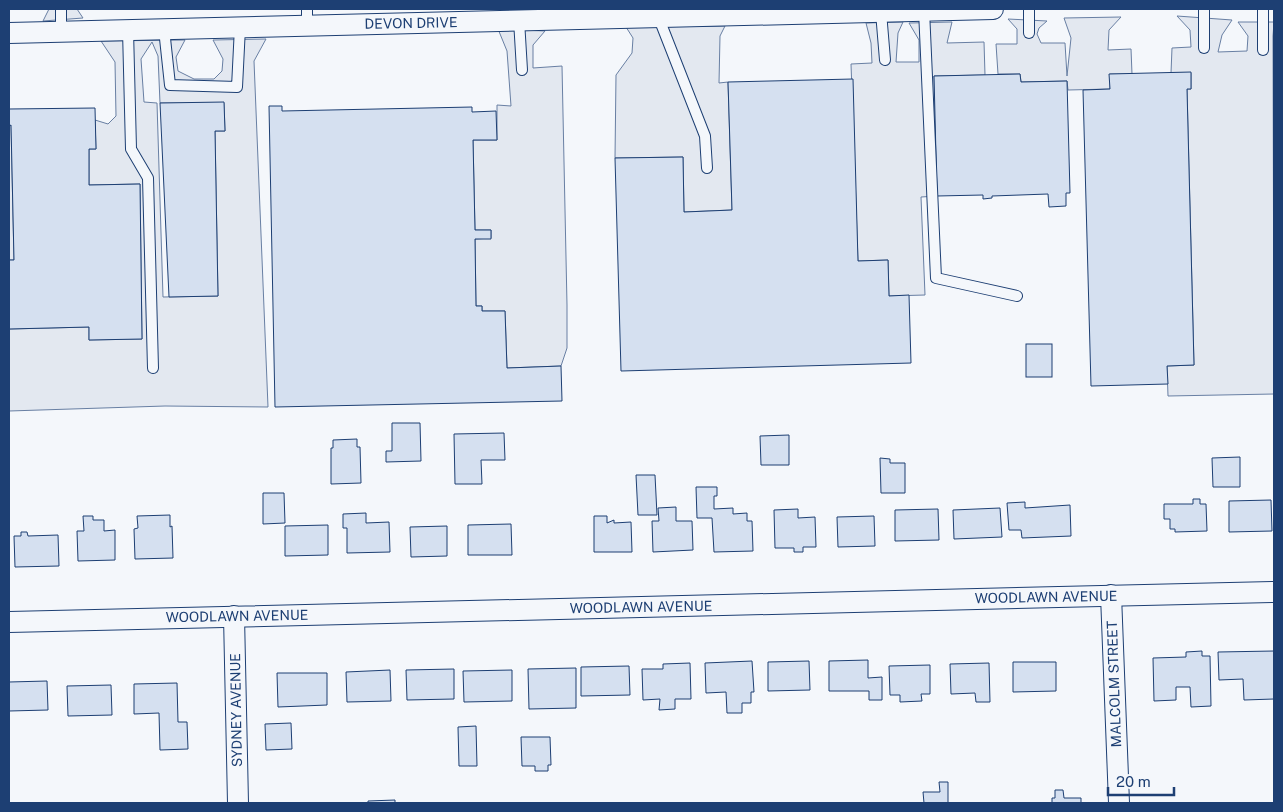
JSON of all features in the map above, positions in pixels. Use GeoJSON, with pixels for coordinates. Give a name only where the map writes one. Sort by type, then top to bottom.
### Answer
{"type":"FeatureCollection","features":[{"type":"Feature","properties":{"kind":"street","name":"DEVON DRIVE"},"geometry":{"type":"LineString","coordinates":[[9,33],[164,29],[229,21],[307,17],[519,20],[581,14],[881,12],[993,9]]}},
{"type":"Feature","properties":{"kind":"street","name":"WOODLAWN AVENUE"},"geometry":{"type":"LineString","coordinates":[[9,622],[1274,592]]}},
{"type":"Feature","properties":{"kind":"street","name":"MALCOLM STREET"},"geometry":{"type":"LineString","coordinates":[[1111,596],[1119,803]]}},
{"type":"Feature","properties":{"kind":"street","name":"SYDNEY AVENUE"},"geometry":{"type":"LineString","coordinates":[[234,616],[238,803]]}},
{"type":"Feature","properties":{"kind":"lane"},"geometry":{"type":"LineString","coordinates":[[61,9],[61,31]]}},
{"type":"Feature","properties":{"kind":"lane"},"geometry":{"type":"LineString","coordinates":[[1029,9],[1029,34]]}},
{"type":"Feature","properties":{"kind":"lane"},"geometry":{"type":"LineString","coordinates":[[1204,9],[1204,48]]}},
{"type":"Feature","properties":{"kind":"lane"},"geometry":{"type":"LineString","coordinates":[[1263,9],[1263,50]]}},
{"type":"Feature","properties":{"kind":"lane"},"geometry":{"type":"LineString","coordinates":[[924,10],[936,278],[1017,296]]}},
{"type":"Feature","properties":{"kind":"lane"},"geometry":{"type":"LineString","coordinates":[[881,12],[885,60]]}},
{"type":"Feature","properties":{"kind":"lane"},"geometry":{"type":"LineString","coordinates":[[659,13],[705,136],[707,168]]}},
{"type":"Feature","properties":{"kind":"lane"},"geometry":{"type":"LineString","coordinates":[[519,20],[522,70]]}},
{"type":"Feature","properties":{"kind":"lane"},"geometry":{"type":"LineString","coordinates":[[164,29],[170,85],[237,86],[229,21]]}},
{"type":"Feature","properties":{"kind":"lane"},"geometry":{"type":"LineString","coordinates":[[128,30],[131,149],[148,178],[153,368]]}},
{"type":"Feature","properties":{"kind":"shaded area"},"geometry":{"type":"Polygon","coordinates":[[[49,9],[77,9],[83,18],[43,21],[49,9]]]}},
{"type":"Feature","properties":{"kind":"shaded area"},"geometry":{"type":"Polygon","coordinates":[[[1177,16],[1232,20],[1222,35],[1218,52],[1247,51],[1248,36],[1238,22],[1274,22],[1274,394],[1168,396],[1167,366],[1194,365],[1187,89],[1191,89],[1191,73],[1171,73],[1172,48],[1191,47],[1190,30],[1177,16]]]}},
{"type":"Feature","properties":{"kind":"shaded area"},"geometry":{"type":"Polygon","coordinates":[[[1121,17],[1109,30],[1108,50],[1131,49],[1132,74],[1110,74],[1110,89],[1068,90],[1067,81],[1021,82],[1020,74],[998,74],[996,44],[1017,44],[1017,29],[1008,19],[1047,21],[1039,28],[1037,34],[1041,43],[1065,43],[1067,76],[1071,38],[1064,18],[1121,17]]]}},
{"type":"Feature","properties":{"kind":"shaded area"},"geometry":{"type":"Polygon","coordinates":[[[903,22],[898,33],[896,62],[919,62],[919,40],[909,23],[952,22],[947,43],[984,42],[985,75],[934,76],[937,196],[921,197],[925,295],[889,296],[888,260],[858,261],[851,64],[872,63],[871,43],[866,23],[903,22]]]}},
{"type":"Feature","properties":{"kind":"shaded area"},"geometry":{"type":"Polygon","coordinates":[[[725,26],[720,36],[719,83],[728,82],[732,210],[684,212],[683,157],[615,158],[616,75],[632,53],[633,38],[626,27],[725,26]]]}},
{"type":"Feature","properties":{"kind":"shaded area"},"geometry":{"type":"Polygon","coordinates":[[[498,29],[545,31],[533,45],[533,68],[562,66],[567,348],[561,366],[507,368],[505,311],[482,311],[482,306],[476,306],[475,239],[491,238],[491,230],[475,230],[473,140],[497,140],[497,105],[511,106],[507,51],[498,29]]]}},
{"type":"Feature","properties":{"kind":"shaded area"},"geometry":{"type":"Polygon","coordinates":[[[266,39],[254,61],[268,407],[165,406],[9,411],[9,329],[89,327],[89,340],[142,339],[140,184],[89,185],[89,149],[96,149],[95,120],[108,124],[116,116],[115,62],[101,41],[185,40],[176,57],[178,71],[194,79],[214,79],[222,71],[223,59],[213,40],[266,39]],[[152,42],[141,59],[144,102],[157,103],[163,297],[218,296],[215,131],[225,131],[224,103],[160,103],[158,56],[152,42]]]}},
{"type":"Feature","properties":{"kind":"shaded area"},"geometry":{"type":"Polygon","coordinates":[[[11,125],[14,260],[9,260],[9,126],[11,125]]]}},
{"type":"Feature","properties":{"kind":"building"},"geometry":{"type":"Polygon","coordinates":[[[1191,72],[1191,89],[1187,89],[1194,365],[1167,366],[1168,384],[1091,386],[1083,90],[1110,89],[1109,74],[1191,72]]]}},
{"type":"Feature","properties":{"kind":"building"},"geometry":{"type":"Polygon","coordinates":[[[1020,74],[1021,82],[1067,81],[1070,193],[1066,193],[1066,206],[1049,207],[1048,194],[992,196],[992,198],[983,199],[983,195],[937,196],[934,76],[1020,74]]]}},
{"type":"Feature","properties":{"kind":"building"},"geometry":{"type":"Polygon","coordinates":[[[853,79],[858,261],[888,260],[889,296],[909,295],[911,363],[621,371],[615,158],[683,157],[684,212],[732,210],[728,82],[853,79]]]}},
{"type":"Feature","properties":{"kind":"building"},"geometry":{"type":"Polygon","coordinates":[[[224,102],[225,131],[215,131],[218,296],[169,297],[160,103],[224,102]]]}},
{"type":"Feature","properties":{"kind":"building"},"geometry":{"type":"Polygon","coordinates":[[[269,106],[282,106],[282,111],[472,107],[472,112],[496,111],[497,140],[473,140],[475,230],[491,230],[491,239],[475,239],[476,306],[482,306],[482,311],[505,311],[507,368],[561,366],[562,401],[275,407],[269,106]]]}},
{"type":"Feature","properties":{"kind":"building"},"geometry":{"type":"Polygon","coordinates":[[[95,108],[96,149],[89,149],[89,185],[140,184],[142,339],[89,340],[89,327],[9,329],[9,260],[14,260],[9,109],[95,108]]]}},
{"type":"Feature","properties":{"kind":"building"},"geometry":{"type":"Polygon","coordinates":[[[1026,344],[1052,344],[1052,377],[1026,377],[1026,344]]]}},
{"type":"Feature","properties":{"kind":"building"},"geometry":{"type":"Polygon","coordinates":[[[392,423],[420,423],[421,461],[386,462],[386,451],[392,451],[392,423]]]}},
{"type":"Feature","properties":{"kind":"building"},"geometry":{"type":"Polygon","coordinates":[[[504,433],[505,460],[481,460],[482,484],[455,484],[454,434],[504,433]]]}},
{"type":"Feature","properties":{"kind":"building"},"geometry":{"type":"Polygon","coordinates":[[[789,435],[789,465],[761,465],[760,436],[789,435]]]}},
{"type":"Feature","properties":{"kind":"building"},"geometry":{"type":"Polygon","coordinates":[[[357,439],[357,447],[360,447],[361,483],[331,484],[331,448],[333,448],[333,440],[357,439]]]}},
{"type":"Feature","properties":{"kind":"building"},"geometry":{"type":"Polygon","coordinates":[[[1240,457],[1240,487],[1213,487],[1212,458],[1240,457]]]}},
{"type":"Feature","properties":{"kind":"building"},"geometry":{"type":"Polygon","coordinates":[[[880,458],[890,459],[890,463],[905,463],[905,493],[881,493],[880,458]]]}},
{"type":"Feature","properties":{"kind":"building"},"geometry":{"type":"Polygon","coordinates":[[[636,475],[655,475],[657,515],[638,515],[636,475]]]}},
{"type":"Feature","properties":{"kind":"building"},"geometry":{"type":"Polygon","coordinates":[[[696,487],[717,487],[717,496],[714,496],[714,509],[733,508],[733,514],[747,513],[747,521],[752,521],[753,551],[714,552],[712,518],[697,518],[696,487]]]}},
{"type":"Feature","properties":{"kind":"building"},"geometry":{"type":"Polygon","coordinates":[[[263,493],[284,493],[285,523],[263,524],[263,493]]]}},
{"type":"Feature","properties":{"kind":"building"},"geometry":{"type":"Polygon","coordinates":[[[1193,499],[1200,499],[1200,504],[1206,504],[1207,531],[1175,532],[1175,529],[1170,529],[1170,519],[1164,519],[1164,504],[1193,504],[1193,499]]]}},
{"type":"Feature","properties":{"kind":"building"},"geometry":{"type":"Polygon","coordinates":[[[1271,500],[1272,531],[1229,532],[1229,501],[1271,500]]]}},
{"type":"Feature","properties":{"kind":"building"},"geometry":{"type":"Polygon","coordinates":[[[1025,502],[1025,508],[1070,505],[1071,536],[1022,538],[1021,530],[1009,530],[1007,503],[1025,502]]]}},
{"type":"Feature","properties":{"kind":"building"},"geometry":{"type":"Polygon","coordinates":[[[676,507],[676,521],[692,521],[693,550],[653,552],[652,521],[659,521],[658,508],[676,507]]]}},
{"type":"Feature","properties":{"kind":"building"},"geometry":{"type":"Polygon","coordinates":[[[1000,508],[1002,537],[954,539],[953,510],[1000,508]]]}},
{"type":"Feature","properties":{"kind":"building"},"geometry":{"type":"Polygon","coordinates":[[[798,509],[798,518],[815,517],[816,547],[803,547],[803,552],[794,552],[794,548],[775,548],[774,510],[798,509]]]}},
{"type":"Feature","properties":{"kind":"building"},"geometry":{"type":"Polygon","coordinates":[[[938,509],[939,540],[895,541],[895,510],[938,509]]]}},
{"type":"Feature","properties":{"kind":"building"},"geometry":{"type":"Polygon","coordinates":[[[366,513],[366,523],[389,522],[390,552],[347,553],[347,528],[343,528],[343,514],[366,513]]]}},
{"type":"Feature","properties":{"kind":"building"},"geometry":{"type":"Polygon","coordinates":[[[170,515],[173,558],[135,559],[134,529],[138,528],[137,516],[170,515]]]}},
{"type":"Feature","properties":{"kind":"building"},"geometry":{"type":"Polygon","coordinates":[[[83,516],[93,516],[93,520],[104,520],[104,531],[115,530],[115,560],[78,561],[77,531],[84,531],[83,516]]]}},
{"type":"Feature","properties":{"kind":"building"},"geometry":{"type":"Polygon","coordinates":[[[594,516],[607,516],[607,523],[614,520],[614,523],[631,522],[632,552],[594,552],[594,516]]]}},
{"type":"Feature","properties":{"kind":"building"},"geometry":{"type":"Polygon","coordinates":[[[874,516],[875,546],[838,547],[837,517],[874,516]]]}},
{"type":"Feature","properties":{"kind":"building"},"geometry":{"type":"Polygon","coordinates":[[[511,524],[512,555],[468,555],[468,525],[511,524]]]}},
{"type":"Feature","properties":{"kind":"building"},"geometry":{"type":"Polygon","coordinates":[[[328,525],[328,555],[285,556],[285,526],[328,525]]]}},
{"type":"Feature","properties":{"kind":"building"},"geometry":{"type":"Polygon","coordinates":[[[447,526],[447,556],[411,557],[410,527],[447,526]]]}},
{"type":"Feature","properties":{"kind":"building"},"geometry":{"type":"Polygon","coordinates":[[[21,532],[27,532],[28,536],[58,535],[59,566],[15,567],[14,536],[21,536],[21,532]]]}},
{"type":"Feature","properties":{"kind":"building"},"geometry":{"type":"Polygon","coordinates":[[[1202,651],[1202,656],[1210,656],[1211,706],[1191,707],[1190,687],[1176,687],[1176,700],[1154,701],[1153,658],[1186,657],[1186,652],[1202,651]]]}},
{"type":"Feature","properties":{"kind":"building"},"geometry":{"type":"Polygon","coordinates":[[[1274,651],[1274,699],[1244,700],[1243,679],[1219,680],[1218,652],[1274,651]]]}},
{"type":"Feature","properties":{"kind":"building"},"geometry":{"type":"Polygon","coordinates":[[[868,660],[868,678],[882,677],[882,700],[869,700],[869,691],[829,691],[829,661],[868,660]]]}},
{"type":"Feature","properties":{"kind":"building"},"geometry":{"type":"Polygon","coordinates":[[[752,661],[754,692],[751,692],[751,703],[742,703],[742,713],[727,713],[726,692],[706,693],[705,663],[752,661]]]}},
{"type":"Feature","properties":{"kind":"building"},"geometry":{"type":"Polygon","coordinates":[[[809,661],[810,690],[768,691],[768,662],[809,661]]]}},
{"type":"Feature","properties":{"kind":"building"},"geometry":{"type":"Polygon","coordinates":[[[1013,662],[1056,662],[1056,691],[1013,692],[1013,662]]]}},
{"type":"Feature","properties":{"kind":"building"},"geometry":{"type":"Polygon","coordinates":[[[690,663],[691,699],[675,699],[675,709],[659,710],[660,699],[643,700],[642,669],[663,669],[663,664],[690,663]]]}},
{"type":"Feature","properties":{"kind":"building"},"geometry":{"type":"Polygon","coordinates":[[[989,663],[990,702],[976,702],[975,693],[951,694],[950,664],[989,663]]]}},
{"type":"Feature","properties":{"kind":"building"},"geometry":{"type":"Polygon","coordinates":[[[930,665],[930,694],[921,694],[922,701],[900,702],[900,695],[890,695],[889,666],[930,665]]]}},
{"type":"Feature","properties":{"kind":"building"},"geometry":{"type":"Polygon","coordinates":[[[629,666],[630,695],[581,696],[581,667],[629,666]]]}},
{"type":"Feature","properties":{"kind":"building"},"geometry":{"type":"Polygon","coordinates":[[[576,668],[576,708],[529,709],[528,669],[576,668]]]}},
{"type":"Feature","properties":{"kind":"building"},"geometry":{"type":"Polygon","coordinates":[[[454,669],[454,699],[407,700],[406,670],[454,669]]]}},
{"type":"Feature","properties":{"kind":"building"},"geometry":{"type":"Polygon","coordinates":[[[390,670],[391,701],[347,702],[346,672],[390,670]]]}},
{"type":"Feature","properties":{"kind":"building"},"geometry":{"type":"Polygon","coordinates":[[[512,670],[512,701],[464,702],[463,671],[512,670]]]}},
{"type":"Feature","properties":{"kind":"building"},"geometry":{"type":"Polygon","coordinates":[[[277,673],[327,673],[327,705],[278,707],[277,673]]]}},
{"type":"Feature","properties":{"kind":"building"},"geometry":{"type":"Polygon","coordinates":[[[47,681],[48,710],[9,711],[9,682],[47,681]]]}},
{"type":"Feature","properties":{"kind":"building"},"geometry":{"type":"Polygon","coordinates":[[[177,683],[178,722],[187,722],[188,749],[160,750],[159,713],[134,714],[134,684],[177,683]]]}},
{"type":"Feature","properties":{"kind":"building"},"geometry":{"type":"Polygon","coordinates":[[[111,685],[112,715],[68,716],[67,686],[111,685]]]}},
{"type":"Feature","properties":{"kind":"building"},"geometry":{"type":"Polygon","coordinates":[[[291,723],[292,749],[266,750],[265,724],[291,723]]]}},
{"type":"Feature","properties":{"kind":"building"},"geometry":{"type":"Polygon","coordinates":[[[476,726],[477,766],[459,766],[458,727],[476,726]]]}},
{"type":"Feature","properties":{"kind":"building"},"geometry":{"type":"Polygon","coordinates":[[[521,737],[550,737],[551,765],[548,765],[548,771],[535,771],[535,766],[522,766],[521,737]]]}},
{"type":"Feature","properties":{"kind":"building"},"geometry":{"type":"Polygon","coordinates":[[[939,782],[948,782],[948,803],[924,803],[923,792],[940,792],[939,782]]]}},
{"type":"Feature","properties":{"kind":"building"},"geometry":{"type":"Polygon","coordinates":[[[1055,790],[1063,790],[1064,798],[1081,798],[1081,803],[1052,803],[1052,798],[1055,798],[1055,790]]]}},
{"type":"Feature","properties":{"kind":"building"},"geometry":{"type":"Polygon","coordinates":[[[395,800],[395,803],[368,803],[368,801],[395,800]]]}}]}
